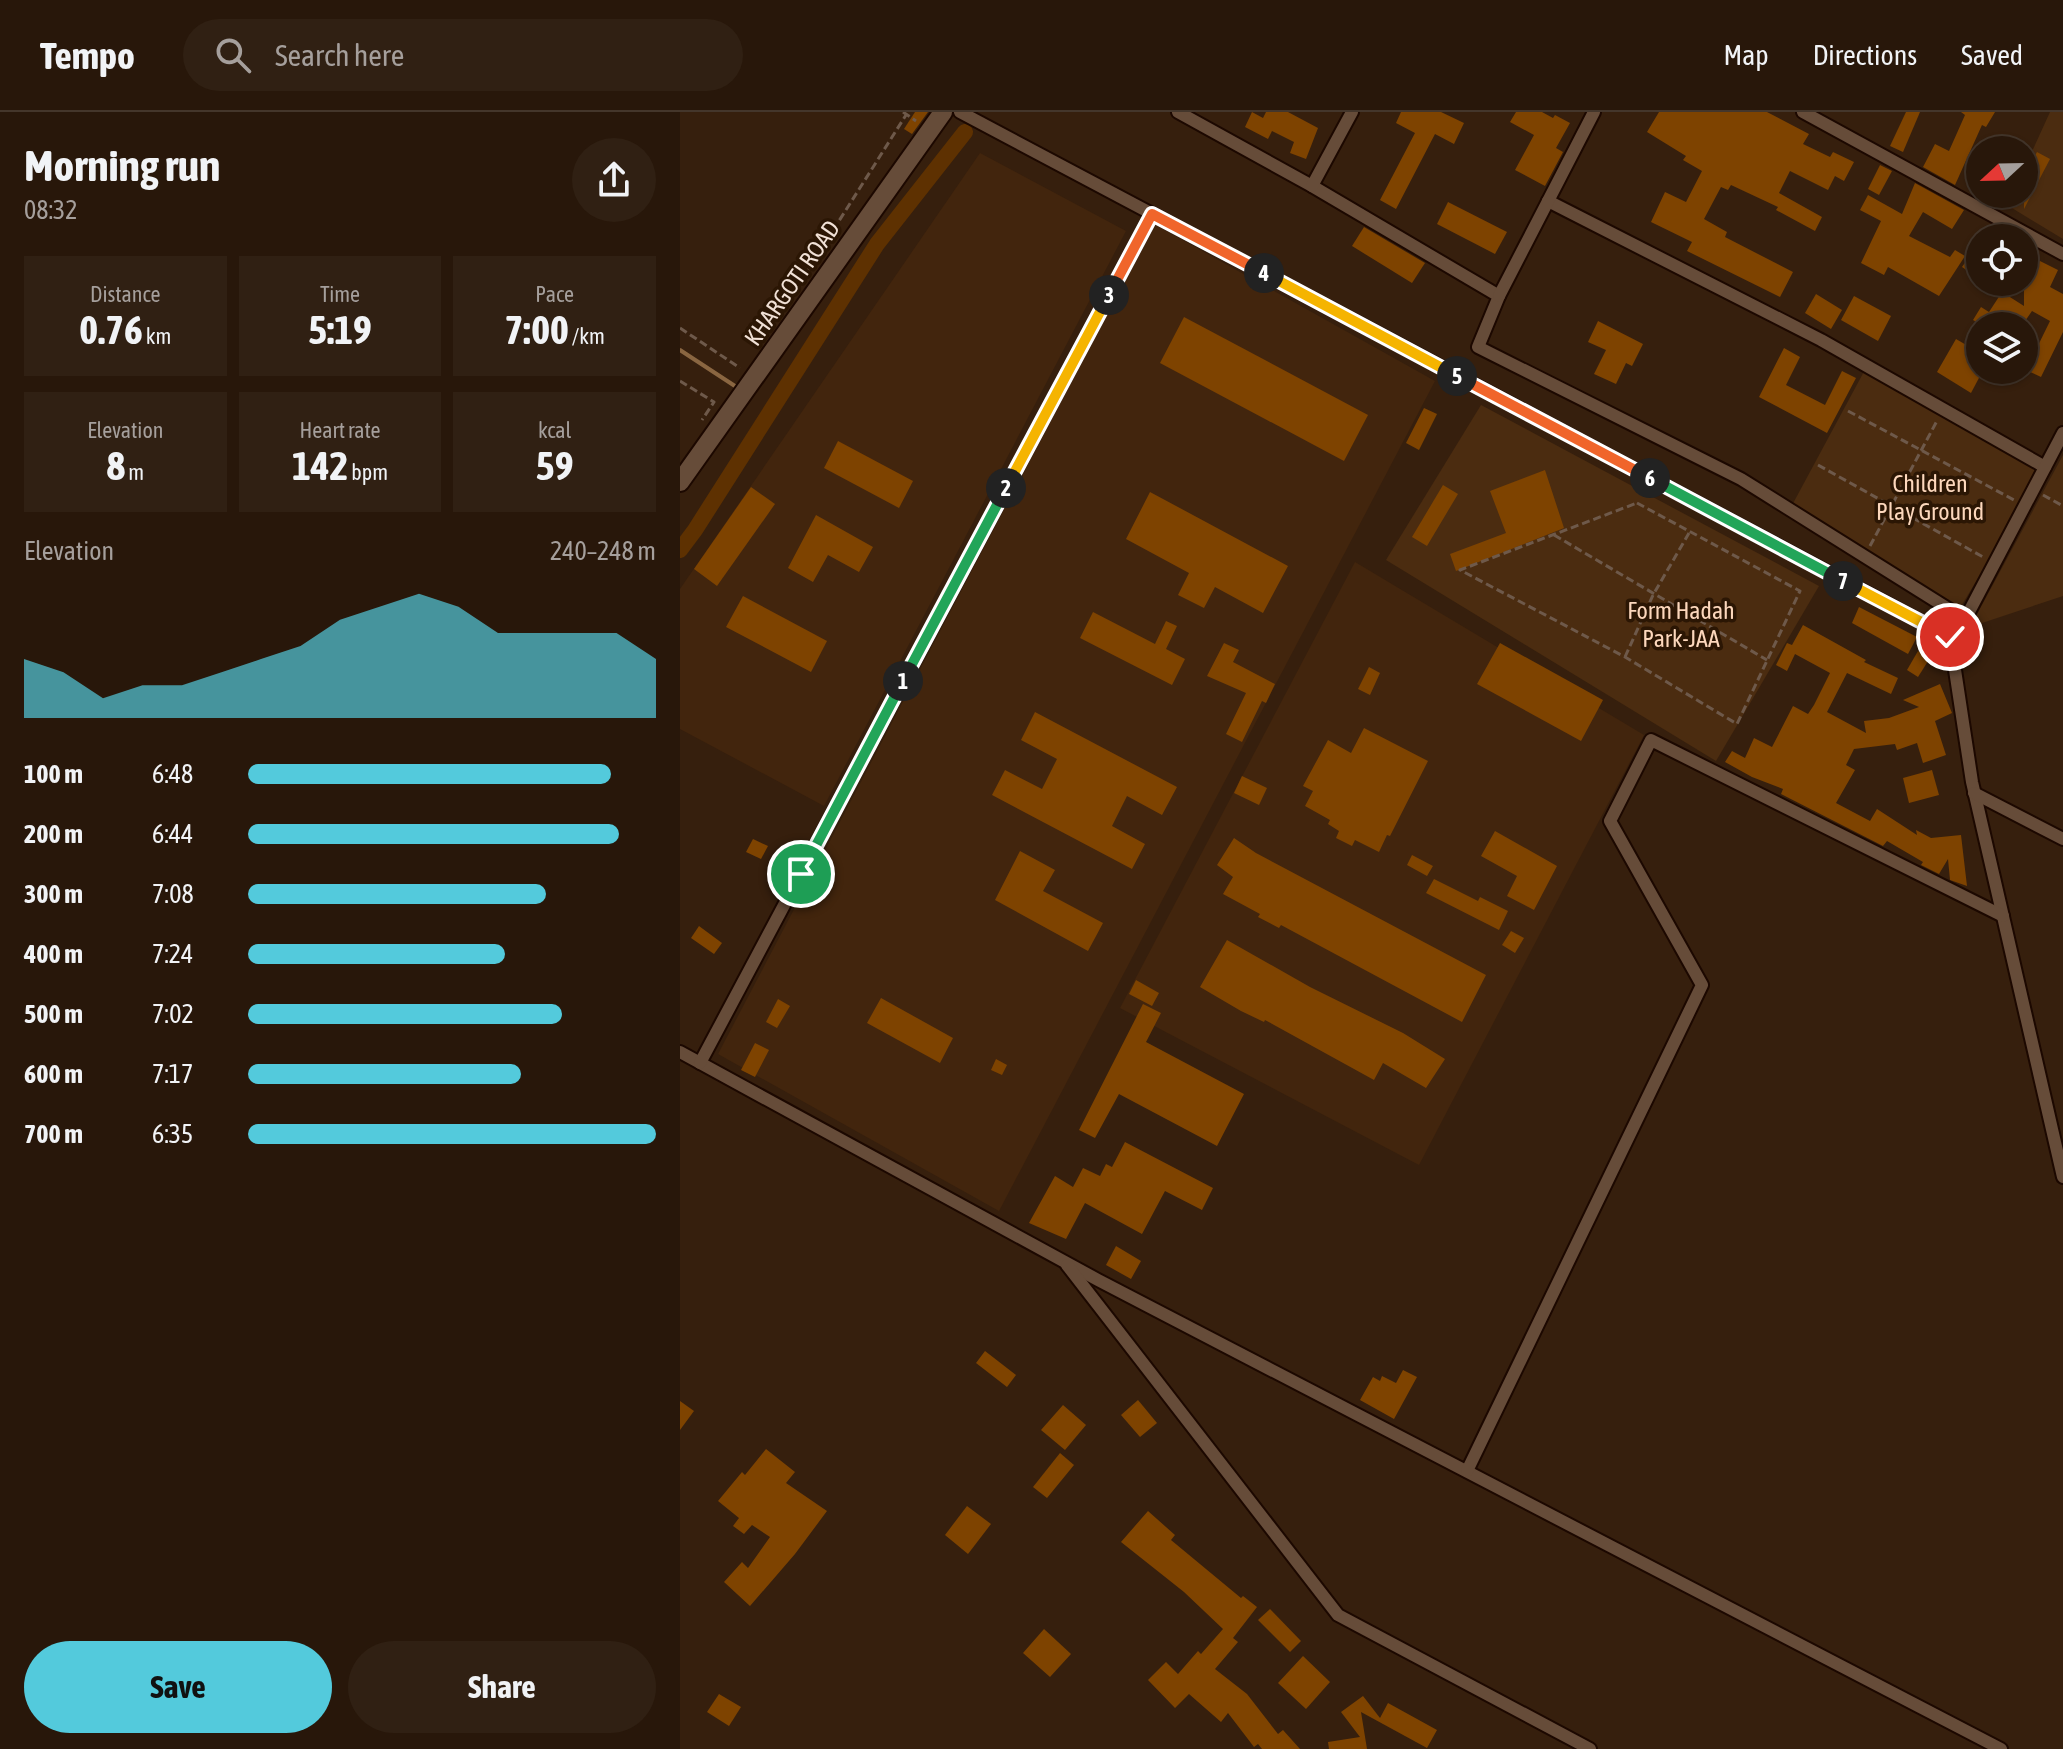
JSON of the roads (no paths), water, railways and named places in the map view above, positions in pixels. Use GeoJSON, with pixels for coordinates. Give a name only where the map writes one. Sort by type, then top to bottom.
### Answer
{"type":"FeatureCollection","features":[{"type":"Feature","properties":{"kind":"main road","name":"KHARGOTI ROAD"},"geometry":{"type":"LineString","coordinates":[[680,482],[943,112]]}},
{"type":"Feature","properties":{"kind":"street"},"geometry":{"type":"LineString","coordinates":[[960,112],[1950,637]]}},
{"type":"Feature","properties":{"kind":"street"},"geometry":{"type":"LineString","coordinates":[[1178,112],[1312,186],[1499,296]]}},
{"type":"Feature","properties":{"kind":"street"},"geometry":{"type":"LineString","coordinates":[[1312,186],[1352,112]]}},
{"type":"Feature","properties":{"kind":"street"},"geometry":{"type":"LineString","coordinates":[[1803,112],[2063,254]]}},
{"type":"Feature","properties":{"kind":"street"},"geometry":{"type":"LineString","coordinates":[[1593,113],[1499,296],[1478,347],[1741,479],[1963,618]]}},
{"type":"Feature","properties":{"kind":"street"},"geometry":{"type":"LineString","coordinates":[[1548,201],[1821,340],[2045,467]]}},
{"type":"Feature","properties":{"kind":"street"},"geometry":{"type":"LineString","coordinates":[[700,1063],[1152,214]]}},
{"type":"Feature","properties":{"kind":"street"},"geometry":{"type":"LineString","coordinates":[[1950,637],[1960,629],[1963,618],[2063,433]]}},
{"type":"Feature","properties":{"kind":"street"},"geometry":{"type":"LineString","coordinates":[[1950,637],[1974,793],[2063,1177]]}},
{"type":"Feature","properties":{"kind":"street"},"geometry":{"type":"LineString","coordinates":[[1467,1471],[1702,985],[1610,821],[1651,740],[2003,916]]}},
{"type":"Feature","properties":{"kind":"street"},"geometry":{"type":"LineString","coordinates":[[1974,793],[2063,839]]}},
{"type":"Feature","properties":{"kind":"street"},"geometry":{"type":"LineString","coordinates":[[680,1052],[1063,1260],[2001,1749]]}},
{"type":"Feature","properties":{"kind":"street"},"geometry":{"type":"LineString","coordinates":[[1063,1260],[1338,1615],[1590,1749]]}},
{"type":"Feature","properties":{"kind":"waterway"},"geometry":{"type":"LineString","coordinates":[[680,550],[877,244],[965,132]]}},
{"type":"Feature","properties":{"kind":"waterway"},"geometry":{"type":"LineString","coordinates":[[680,350],[741,390]]}},
{"type":"Feature","properties":{"kind":"park label","name":"Children Play Ground"},"geometry":{"type":"Point","coordinates":[1930,497]}},
{"type":"Feature","properties":{"kind":"park label","name":"Form Hadah Park-JAA"},"geometry":{"type":"Point","coordinates":[1681,624]}}]}
